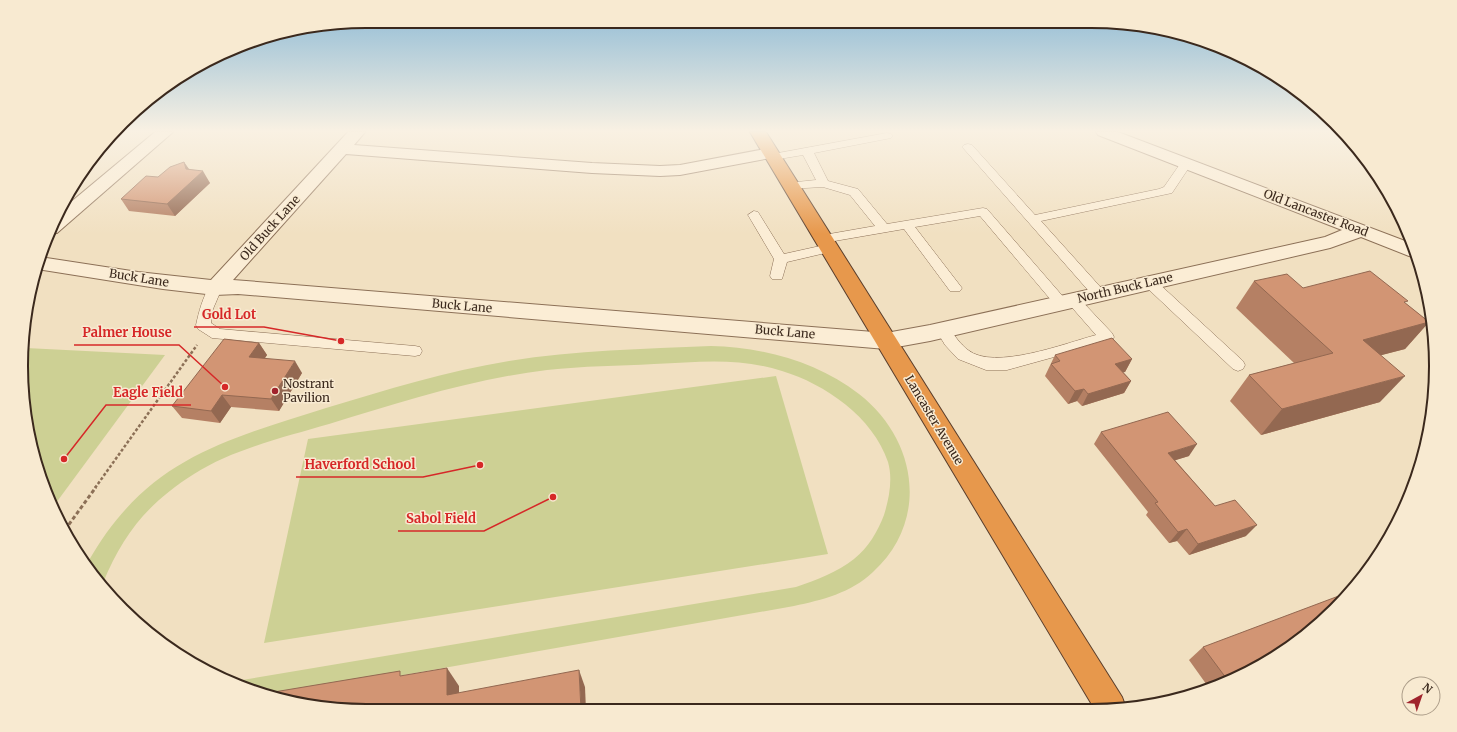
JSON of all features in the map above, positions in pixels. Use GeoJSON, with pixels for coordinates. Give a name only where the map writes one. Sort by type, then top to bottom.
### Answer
{"type":"FeatureCollection","features":[{"type":"Feature","properties":{"kind":"highway","name":"Lancaster Avenue"},"geometry":{"type":"LineString","coordinates":[[779,166],[1108,703]]}},
{"type":"Feature","properties":{"kind":"street"},"geometry":{"type":"LineString","coordinates":[[62,219],[125,166]]}},
{"type":"Feature","properties":{"kind":"street","name":"Old Buck Lane"},"geometry":{"type":"LineString","coordinates":[[215,288],[325,166]]}},
{"type":"Feature","properties":{"kind":"street"},"geometry":{"type":"LineString","coordinates":[[568,166],[660,171],[680,170],[704,166]]}},
{"type":"Feature","properties":{"kind":"street","name":"Old Lancaster Road"},"geometry":{"type":"LineString","coordinates":[[1194,166],[1408,249]]}},
{"type":"Feature","properties":{"kind":"street","name":"North Buck Lane"},"geometry":{"type":"LineString","coordinates":[[886,341],[942,330],[1330,242],[1346,235],[1363,231]]}},
{"type":"Feature","properties":{"kind":"street","name":"Buck Lane"},"geometry":{"type":"LineString","coordinates":[[44,264],[184,285],[215,288],[246,288],[886,341]]}},
{"type":"Feature","properties":{"kind":"lane"},"geometry":{"type":"LineString","coordinates":[[815,166],[823,182]]}},
{"type":"Feature","properties":{"kind":"lane"},"geometry":{"type":"LineString","coordinates":[[985,166],[1099,294]]}},
{"type":"Feature","properties":{"kind":"lane"},"geometry":{"type":"LineString","coordinates":[[1033,219],[1168,190],[1184,166]]}},
{"type":"Feature","properties":{"kind":"lane"},"geometry":{"type":"LineString","coordinates":[[791,186],[823,182],[854,192],[884,229]]}},
{"type":"Feature","properties":{"kind":"lane"},"geometry":{"type":"LineString","coordinates":[[781,259],[826,244],[884,229],[983,212],[1067,301],[1107,337],[1006,364],[986,364],[963,355],[942,330]]}},
{"type":"Feature","properties":{"kind":"lane"},"geometry":{"type":"LineString","coordinates":[[754,215],[781,259],[777,276]]}},
{"type":"Feature","properties":{"kind":"lane"},"geometry":{"type":"LineString","coordinates":[[907,225],[955,288]]}},
{"type":"Feature","properties":{"kind":"lane"},"geometry":{"type":"LineString","coordinates":[[1150,283],[1238,364]]}},
{"type":"Feature","properties":{"kind":"lane"},"geometry":{"type":"LineString","coordinates":[[215,288],[206,309],[203,325],[217,334],[415,351]]}},
{"type":"Feature","properties":{"kind":"path"},"geometry":{"type":"LineString","coordinates":[[68,525],[197,344]]}},
{"type":"Feature","properties":{"kind":"green space"},"geometry":{"type":"Polygon","coordinates":[[[711,346],[730,347],[750,349],[789,358],[826,373],[843,383],[859,394],[879,412],[894,433],[904,456],[909,480],[909,505],[903,529],[891,551],[873,572],[855,585],[836,595],[794,606],[290,695],[257,686],[242,680],[796,587],[812,582],[841,568],[864,550],[876,533],[886,509],[890,489],[890,475],[888,462],[881,446],[871,431],[846,404],[815,384],[782,371],[734,362],[687,362],[574,368],[519,374],[437,392],[260,444],[225,457],[209,465],[163,496],[150,508],[128,535],[119,549],[104,580],[89,560],[111,527],[135,500],[161,477],[189,459],[220,444],[326,408],[463,370],[534,357],[635,349],[711,346]]]}},
{"type":"Feature","properties":{"kind":"green space"},"geometry":{"type":"Polygon","coordinates":[[[29,348],[165,355],[57,502],[46,475],[34,432],[29,388],[29,348]]]}},
{"type":"Feature","properties":{"kind":"green space"},"geometry":{"type":"Polygon","coordinates":[[[776,376],[828,554],[264,643],[308,439],[776,376]]]}},
{"type":"Feature","properties":{"kind":"building"},"geometry":{"type":"Polygon","coordinates":[[[185,166],[186,169],[203,171],[167,204],[121,199],[146,176],[158,177],[170,167],[185,166]]]}},
{"type":"Feature","properties":{"kind":"building"},"geometry":{"type":"Polygon","coordinates":[[[1370,271],[1408,301],[1404,302],[1426,319],[1426,323],[1363,340],[1405,376],[1282,409],[1249,375],[1333,353],[1254,281],[1287,274],[1303,288],[1370,271]]]}},
{"type":"Feature","properties":{"kind":"building"},"geometry":{"type":"Polygon","coordinates":[[[1112,338],[1132,359],[1115,364],[1131,381],[1088,394],[1084,389],[1075,391],[1051,364],[1060,361],[1055,355],[1112,338]]]}},
{"type":"Feature","properties":{"kind":"building"},"geometry":{"type":"Polygon","coordinates":[[[224,339],[259,343],[249,357],[295,361],[271,399],[222,395],[211,411],[172,406],[224,339]]]}},
{"type":"Feature","properties":{"kind":"building"},"geometry":{"type":"Polygon","coordinates":[[[1168,412],[1197,444],[1168,453],[1215,506],[1235,500],[1257,525],[1198,544],[1187,529],[1178,532],[1155,503],[1158,502],[1101,432],[1168,412]]]}},
{"type":"Feature","properties":{"kind":"building"},"geometry":{"type":"Polygon","coordinates":[[[1338,596],[1314,620],[1279,647],[1260,659],[1225,676],[1203,647],[1338,596]]]}},
{"type":"Feature","properties":{"kind":"building"},"geometry":{"type":"Polygon","coordinates":[[[447,668],[447,695],[579,670],[581,704],[366,704],[300,698],[277,691],[400,671],[400,676],[447,668]]]}},
{"type":"Feature","properties":{"kind":"place","name":"Gold Lot"},"geometry":{"type":"Point","coordinates":[341,341]}},
{"type":"Feature","properties":{"kind":"place","name":"Palmer House"},"geometry":{"type":"Point","coordinates":[225,387]}},
{"type":"Feature","properties":{"kind":"place","name":"Nostrant Pavilion"},"geometry":{"type":"Point","coordinates":[275,391]}},
{"type":"Feature","properties":{"kind":"place","name":"Eagle Field"},"geometry":{"type":"Point","coordinates":[64,459]}},
{"type":"Feature","properties":{"kind":"place","name":"Haverford School"},"geometry":{"type":"Point","coordinates":[480,465]}},
{"type":"Feature","properties":{"kind":"place","name":"Sabol Field"},"geometry":{"type":"Point","coordinates":[553,497]}}]}
